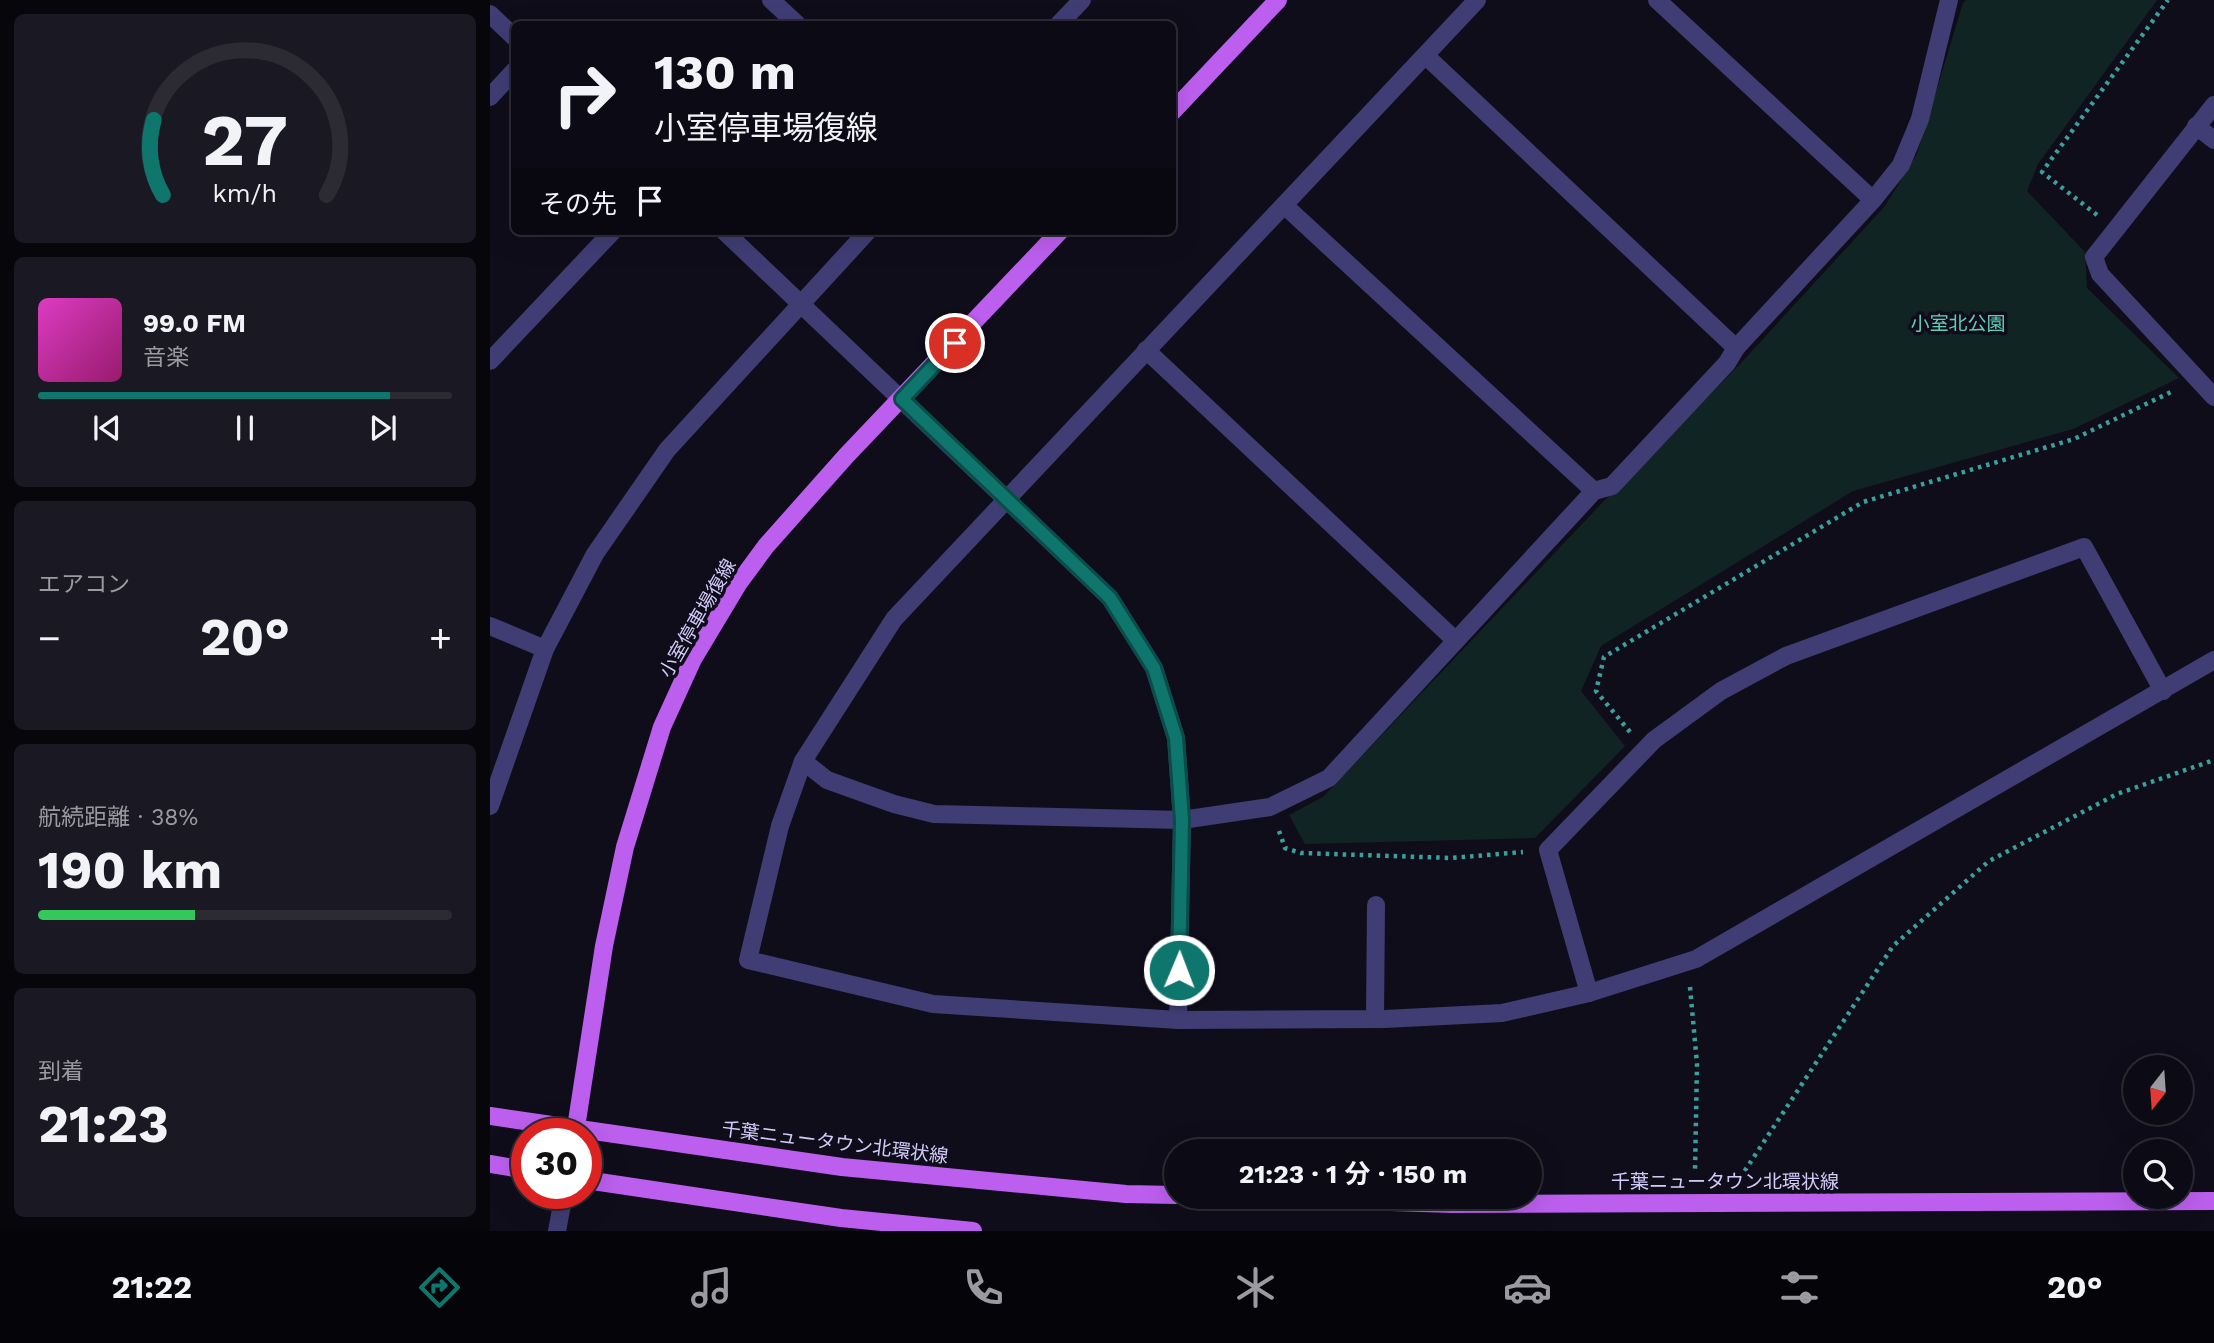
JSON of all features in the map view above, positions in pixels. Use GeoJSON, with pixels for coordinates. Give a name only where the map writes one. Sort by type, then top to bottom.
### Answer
{"type":"FeatureCollection","features":[{"type":"Feature","properties":{"kind":"main road"},"geometry":{"type":"LineString","coordinates":[[1176,108],[1278,0]]}},
{"type":"Feature","properties":{"kind":"main road","name":"小室停車場復線"},"geometry":{"type":"LineString","coordinates":[[577,1118],[604,946],[625,848],[662,727],[693,659],[738,584],[766,546],[846,456],[1056,235]]}},
{"type":"Feature","properties":{"kind":"main road","name":"千葉ニュータウン北環状線"},"geometry":{"type":"LineString","coordinates":[[490,1116],[511,1120]]}},
{"type":"Feature","properties":{"kind":"main road","name":"千葉ニュータウン北環状線"},"geometry":{"type":"LineString","coordinates":[[602,1136],[842,1167],[1126,1194],[1164,1195]]}},
{"type":"Feature","properties":{"kind":"main road"},"geometry":{"type":"LineString","coordinates":[[490,1164],[511,1167]]}},
{"type":"Feature","properties":{"kind":"main road"},"geometry":{"type":"LineString","coordinates":[[602,1182],[841,1217],[973,1231]]}},
{"type":"Feature","properties":{"kind":"main road","name":"千葉ニュータウン北環状線"},"geometry":{"type":"LineString","coordinates":[[1542,1203],[2214,1201]]}},
{"type":"Feature","properties":{"kind":"street"},"geometry":{"type":"LineString","coordinates":[[771,0],[794,21]]}},
{"type":"Feature","properties":{"kind":"street"},"geometry":{"type":"LineString","coordinates":[[1477,0],[894,620],[803,761],[780,826],[748,960],[933,1004],[1178,1020],[1375,1019],[1502,1013],[1589,993],[1696,959],[2214,660]]}},
{"type":"Feature","properties":{"kind":"street"},"geometry":{"type":"LineString","coordinates":[[1657,0],[1873,200]]}},
{"type":"Feature","properties":{"kind":"street"},"geometry":{"type":"LineString","coordinates":[[803,761],[827,780],[894,804],[934,814],[1182,820],[1270,807],[1329,778],[1594,491],[1612,486],[1727,363],[1737,348],[1873,200],[1901,165],[1920,119],[1949,0]]}},
{"type":"Feature","properties":{"kind":"street"},"geometry":{"type":"LineString","coordinates":[[1061,21],[1074,3]]}},
{"type":"Feature","properties":{"kind":"street"},"geometry":{"type":"LineString","coordinates":[[490,14],[511,34]]}},
{"type":"Feature","properties":{"kind":"street"},"geometry":{"type":"LineString","coordinates":[[1426,57],[1737,348]]}},
{"type":"Feature","properties":{"kind":"street"},"geometry":{"type":"LineString","coordinates":[[490,97],[511,74]]}},
{"type":"Feature","properties":{"kind":"street"},"geometry":{"type":"LineString","coordinates":[[2214,104],[2094,257],[2100,274],[2214,397]]}},
{"type":"Feature","properties":{"kind":"street"},"geometry":{"type":"LineString","coordinates":[[2196,126],[2214,140]]}},
{"type":"Feature","properties":{"kind":"street"},"geometry":{"type":"LineString","coordinates":[[1284,205],[1594,491]]}},
{"type":"Feature","properties":{"kind":"street"},"geometry":{"type":"LineString","coordinates":[[490,361],[609,235]]}},
{"type":"Feature","properties":{"kind":"street"},"geometry":{"type":"LineString","coordinates":[[728,235],[1110,598],[1154,668],[1176,738],[1182,820],[1178,1020]]}},
{"type":"Feature","properties":{"kind":"street"},"geometry":{"type":"LineString","coordinates":[[490,806],[545,649],[595,554],[667,450],[864,235]]}},
{"type":"Feature","properties":{"kind":"street"},"geometry":{"type":"LineString","coordinates":[[1146,350],[1455,640]]}},
{"type":"Feature","properties":{"kind":"street"},"geometry":{"type":"LineString","coordinates":[[1589,993],[1548,850],[1654,740],[1721,691],[1786,656],[2084,547],[2163,691]]}},
{"type":"Feature","properties":{"kind":"street"},"geometry":{"type":"LineString","coordinates":[[490,626],[545,649]]}},
{"type":"Feature","properties":{"kind":"street"},"geometry":{"type":"LineString","coordinates":[[1375,1019],[1376,905]]}},
{"type":"Feature","properties":{"kind":"street"},"geometry":{"type":"LineString","coordinates":[[556,1231],[561,1209]]}},
{"type":"Feature","properties":{"kind":"path"},"geometry":{"type":"LineString","coordinates":[[2115,229],[2042,172],[2168,0]]}},
{"type":"Feature","properties":{"kind":"path"},"geometry":{"type":"LineString","coordinates":[[1644,749],[1596,691],[1604,657],[1863,502],[2074,439],[2198,379]]}},
{"type":"Feature","properties":{"kind":"path"},"geometry":{"type":"LineString","coordinates":[[1723,1202],[1893,946],[1989,861],[2117,793],[2214,760]]}},
{"type":"Feature","properties":{"kind":"path"},"geometry":{"type":"LineString","coordinates":[[1270,807],[1285,848],[1301,853],[1451,858],[1548,850]]}},
{"type":"Feature","properties":{"kind":"path"},"geometry":{"type":"LineString","coordinates":[[1688,961],[1697,1064],[1695,1171]]}},
{"type":"Feature","properties":{"kind":"green space","name":"小室北公園"},"geometry":{"type":"Polygon","coordinates":[[[1966,0],[2157,0],[2038,164],[2027,191],[2085,252],[2087,288],[2179,378],[2073,429],[1853,491],[1601,646],[1581,691],[1625,746],[1535,838],[1305,844],[1289,815],[1323,797],[1601,504],[1740,364],[1885,206],[1917,154],[1966,0]]]}},
{"type":"Feature","properties":{"kind":"route"},"geometry":{"type":"LineString","coordinates":[[955,343],[902,399],[1110,598],[1154,668],[1176,738],[1182,820],[1179,970]]}}]}
